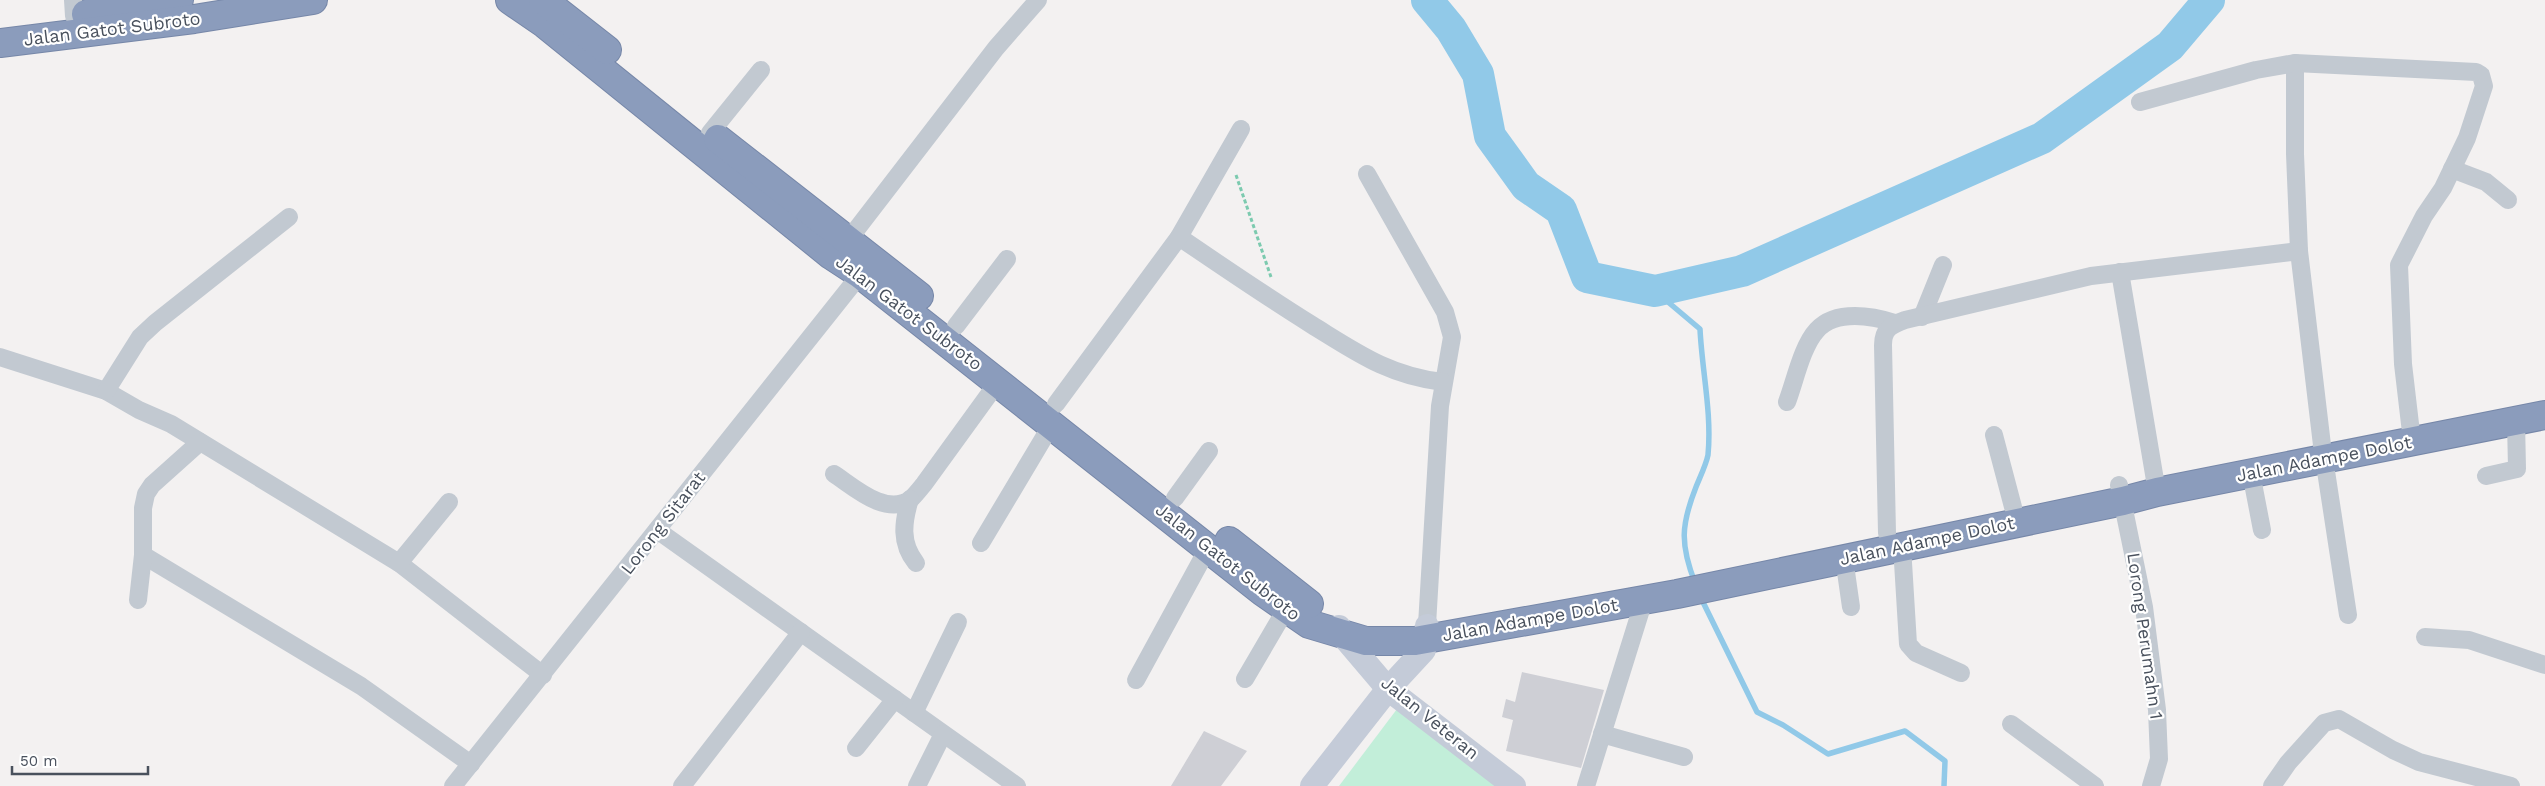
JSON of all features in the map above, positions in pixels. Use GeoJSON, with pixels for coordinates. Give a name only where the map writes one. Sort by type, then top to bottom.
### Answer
{"type":"FeatureCollection","features":[{"type":"Feature","properties":{"kind":"highway","name":"Jalan Gatot Subroto"},"geometry":{"type":"LineString","coordinates":[[0,25],[73,8],[179,0]]}},
{"type":"Feature","properties":{"kind":"highway","name":"Jalan Gatot Subroto"},"geometry":{"type":"LineString","coordinates":[[0,43],[194,19],[313,0]]}},
{"type":"Feature","properties":{"kind":"highway","name":"Jalan Gatot Subroto"},"geometry":{"type":"LineString","coordinates":[[510,0],[554,17],[710,133],[849,239],[866,266],[998,382],[1054,414],[1175,498],[1286,609],[1326,622]]}},
{"type":"Feature","properties":{"kind":"highway","name":"Jalan Gatot Subroto"},"geometry":{"type":"LineString","coordinates":[[554,17],[831,255],[866,266],[956,326],[1208,548],[1235,558],[1326,622]]}},
{"type":"Feature","properties":{"kind":"highway","name":"Jalan Adampe Dolot"},"geometry":{"type":"LineString","coordinates":[[1427,632],[1675,586],[2121,493],[2155,484],[2324,452],[2411,433],[2545,399]]}},
{"type":"Feature","properties":{"kind":"highway","name":"Jalan Adampe Dolot"},"geometry":{"type":"LineString","coordinates":[[2411,433],[2545,415]]}},
{"type":"Feature","properties":{"kind":"highway","name":"Jalan Adampe Dolot"},"geometry":{"type":"LineString","coordinates":[[2155,484],[2251,473],[2324,452]]}},
{"type":"Feature","properties":{"kind":"highway","name":"Jalan Adampe Dolot"},"geometry":{"type":"LineString","coordinates":[[1707,579],[1844,558],[1895,540],[2012,507],[2121,493]]}},
{"type":"Feature","properties":{"kind":"highway","name":"Jalan Adampe Dolot"},"geometry":{"type":"LineString","coordinates":[[1326,622],[1427,632],[1644,600],[1675,586]]}},
{"type":"Feature","properties":{"kind":"street"},"geometry":{"type":"LineString","coordinates":[[849,239],[996,48],[1038,0]]}},
{"type":"Feature","properties":{"kind":"street"},"geometry":{"type":"LineString","coordinates":[[2295,64],[2295,173],[2299,251],[2324,452],[2348,615]]}},
{"type":"Feature","properties":{"kind":"street"},"geometry":{"type":"LineString","coordinates":[[2140,102],[2256,70],[2295,64],[2431,68],[2476,72],[2482,75],[2484,86],[2477,112],[2448,177],[2403,252],[2399,265],[2403,364],[2411,433]]}},
{"type":"Feature","properties":{"kind":"street"},"geometry":{"type":"LineString","coordinates":[[710,133],[761,70]]}},
{"type":"Feature","properties":{"kind":"street"},"geometry":{"type":"LineString","coordinates":[[981,542],[1054,414],[1179,237],[1241,129]]}},
{"type":"Feature","properties":{"kind":"street"},"geometry":{"type":"LineString","coordinates":[[1312,786],[1388,689],[1424,650],[1427,632],[1442,382],[1452,337],[1449,321],[1367,174]]}},
{"type":"Feature","properties":{"kind":"street"},"geometry":{"type":"LineString","coordinates":[[2448,177],[2486,182],[2508,200]]}},
{"type":"Feature","properties":{"kind":"street"},"geometry":{"type":"LineString","coordinates":[[106,391],[140,337],[289,217]]}},
{"type":"Feature","properties":{"kind":"street"},"geometry":{"type":"LineString","coordinates":[[1179,237],[1281,306],[1374,363],[1410,377],[1442,382]]}},
{"type":"Feature","properties":{"kind":"street"},"geometry":{"type":"LineString","coordinates":[[1961,673],[1916,652],[1908,644],[1895,540],[1883,335],[1896,324],[1922,316],[2091,276],[2299,251]]}},
{"type":"Feature","properties":{"kind":"street"},"geometry":{"type":"LineString","coordinates":[[956,326],[1007,260]]}},
{"type":"Feature","properties":{"kind":"street","name":"Lorong Sitarat"},"geometry":{"type":"LineString","coordinates":[[453,786],[866,266]]}},
{"type":"Feature","properties":{"kind":"street"},"geometry":{"type":"LineString","coordinates":[[1922,316],[1943,266]]}},
{"type":"Feature","properties":{"kind":"street"},"geometry":{"type":"LineString","coordinates":[[2120,272],[2155,484]]}},
{"type":"Feature","properties":{"kind":"street"},"geometry":{"type":"LineString","coordinates":[[1787,402],[1809,342],[1818,329],[1835,320],[1858,316],[1875,317],[1896,324]]}},
{"type":"Feature","properties":{"kind":"street"},"geometry":{"type":"LineString","coordinates":[[0,357],[106,391],[186,433],[399,563],[543,675]]}},
{"type":"Feature","properties":{"kind":"street"},"geometry":{"type":"LineString","coordinates":[[834,474],[881,503],[896,505],[910,499],[924,484],[998,382]]}},
{"type":"Feature","properties":{"kind":"street"},"geometry":{"type":"LineString","coordinates":[[2486,476],[2517,469],[2516,420]]}},
{"type":"Feature","properties":{"kind":"street"},"geometry":{"type":"LineString","coordinates":[[138,600],[144,555],[144,508],[146,494],[186,433]]}},
{"type":"Feature","properties":{"kind":"street"},"geometry":{"type":"LineString","coordinates":[[1994,435],[2012,507]]}},
{"type":"Feature","properties":{"kind":"street"},"geometry":{"type":"LineString","coordinates":[[1175,498],[1209,451]]}},
{"type":"Feature","properties":{"kind":"street"},"geometry":{"type":"LineString","coordinates":[[2251,473],[2262,530]]}},
{"type":"Feature","properties":{"kind":"street","name":"Lorong Perumahn 1"},"geometry":{"type":"LineString","coordinates":[[2121,493],[2144,608],[2158,710],[2159,759],[2151,786]]}},
{"type":"Feature","properties":{"kind":"street"},"geometry":{"type":"LineString","coordinates":[[910,499],[904,518],[904,536],[908,552],[916,563]]}},
{"type":"Feature","properties":{"kind":"street"},"geometry":{"type":"LineString","coordinates":[[399,563],[449,502]]}},
{"type":"Feature","properties":{"kind":"street"},"geometry":{"type":"LineString","coordinates":[[657,530],[1017,786]]}},
{"type":"Feature","properties":{"kind":"street"},"geometry":{"type":"LineString","coordinates":[[1136,680],[1208,548]]}},
{"type":"Feature","properties":{"kind":"street"},"geometry":{"type":"LineString","coordinates":[[144,555],[361,686],[471,764]]}},
{"type":"Feature","properties":{"kind":"street"},"geometry":{"type":"LineString","coordinates":[[1844,558],[1851,607]]}},
{"type":"Feature","properties":{"kind":"street"},"geometry":{"type":"LineString","coordinates":[[1586,786],[1644,600]]}},
{"type":"Feature","properties":{"kind":"street"},"geometry":{"type":"LineString","coordinates":[[1245,679],[1286,609]]}},
{"type":"Feature","properties":{"kind":"street"},"geometry":{"type":"LineString","coordinates":[[914,713],[958,622]]}},
{"type":"Feature","properties":{"kind":"street","name":"Jalan Veteran"},"geometry":{"type":"LineString","coordinates":[[1326,622],[1388,689],[1514,786]]}},
{"type":"Feature","properties":{"kind":"street"},"geometry":{"type":"LineString","coordinates":[[682,786],[802,632]]}},
{"type":"Feature","properties":{"kind":"street"},"geometry":{"type":"LineString","coordinates":[[2425,637],[2469,640],[2545,665]]}},
{"type":"Feature","properties":{"kind":"street"},"geometry":{"type":"LineString","coordinates":[[856,748],[895,699]]}},
{"type":"Feature","properties":{"kind":"street"},"geometry":{"type":"LineString","coordinates":[[2272,786],[2288,763],[2324,723],[2339,719],[2392,750],[2420,762],[2511,786]]}},
{"type":"Feature","properties":{"kind":"street"},"geometry":{"type":"LineString","coordinates":[[2011,724],[2095,786]]}},
{"type":"Feature","properties":{"kind":"street"},"geometry":{"type":"LineString","coordinates":[[918,786],[943,734]]}},
{"type":"Feature","properties":{"kind":"street"},"geometry":{"type":"LineString","coordinates":[[1602,734],[1684,757]]}},
{"type":"Feature","properties":{"kind":"path"},"geometry":{"type":"LineString","coordinates":[[1228,150],[1281,306]]}},
{"type":"Feature","properties":{"kind":"green space"},"geometry":{"type":"Polygon","coordinates":[[[1397,709],[1498,786],[1339,786],[1397,709]]]}},
{"type":"Feature","properties":{"kind":"building"},"geometry":{"type":"Polygon","coordinates":[[[1522,672],[1604,690],[1581,768],[1506,751],[1513,720],[1502,717],[1506,699],[1515,702],[1522,672]]]}},
{"type":"Feature","properties":{"kind":"building"},"geometry":{"type":"Polygon","coordinates":[[[1204,731],[1247,751],[1221,786],[1171,786],[1204,731]]]}},
{"type":"Feature","properties":{"kind":"waterway"},"geometry":{"type":"LineString","coordinates":[[1427,0],[1451,29],[1478,74],[1490,136],[1526,186],[1561,210],[1587,277],[1655,291],[1742,271],[2042,138],[2170,46],[2209,0]]}},
{"type":"Feature","properties":{"kind":"waterway"},"geometry":{"type":"LineString","coordinates":[[1655,291],[1700,329],[1709,423],[1708,455],[1687,513],[1684,535],[1687,557],[1695,583]]}},
{"type":"Feature","properties":{"kind":"waterway"},"geometry":{"type":"LineString","coordinates":[[1700,596],[1757,712],[1783,725],[1828,754],[1905,731],[1945,761],[1944,786]]}}]}
